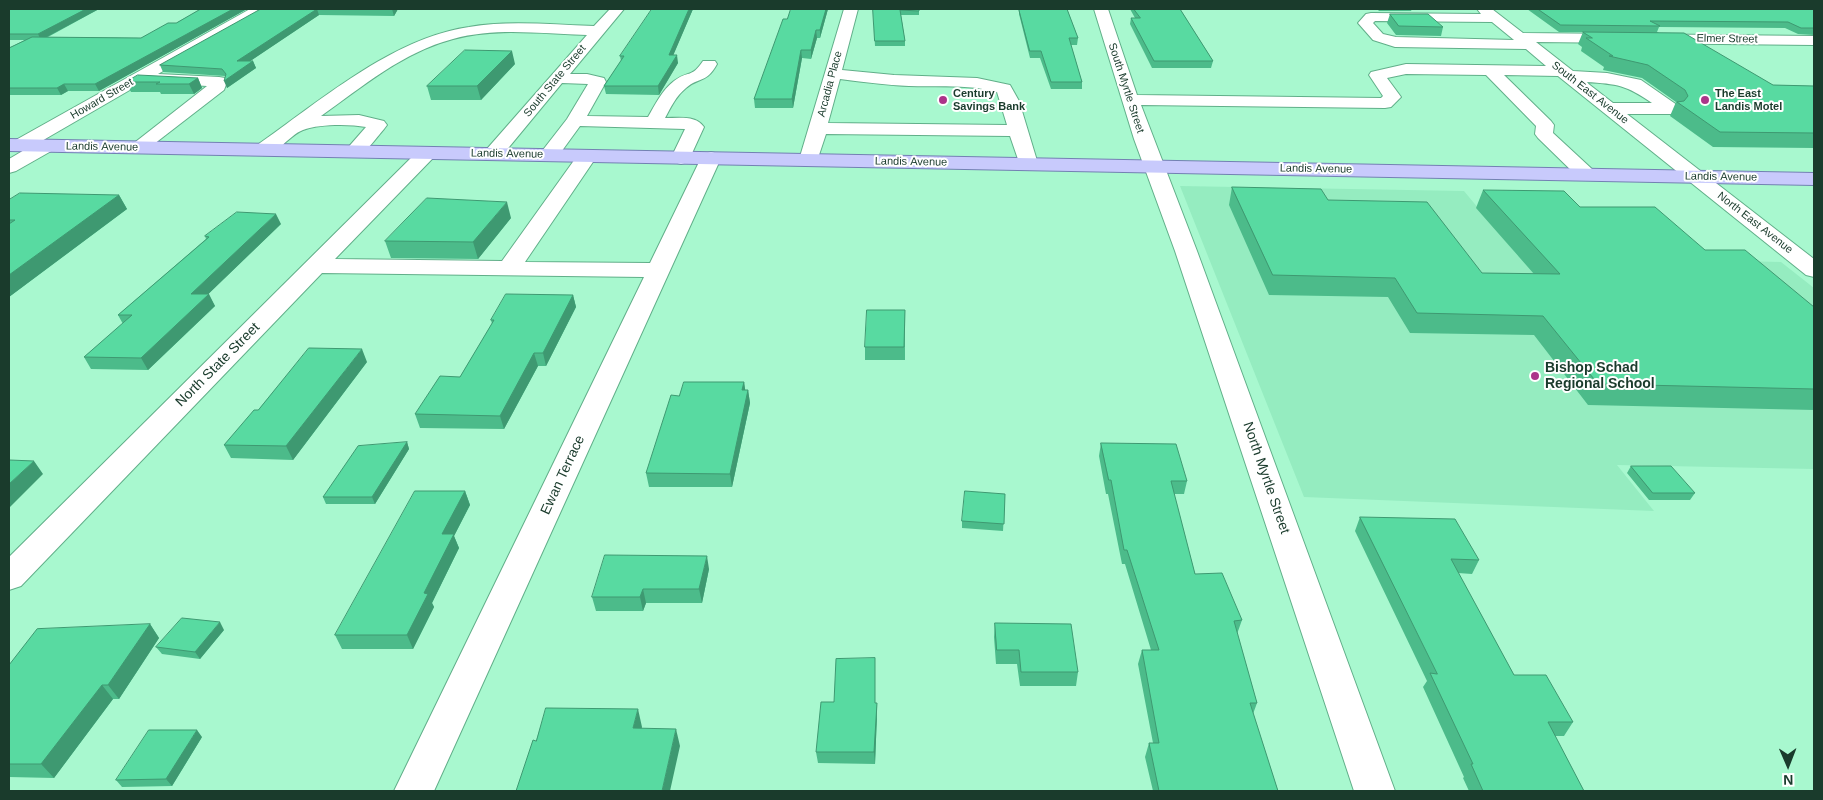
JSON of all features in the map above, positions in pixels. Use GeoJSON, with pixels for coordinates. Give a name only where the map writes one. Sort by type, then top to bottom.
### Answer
{"type":"FeatureCollection","features":[{"type":"Feature","properties":{"kind":"main road","name":"Landis Avenue"},"geometry":{"type":"LineString","coordinates":[[15,145],[1814,179]]}},
{"type":"Feature","properties":{"kind":"street","name":"Howard Street"},"geometry":{"type":"LineString","coordinates":[[15,145],[139,78],[260,9]]}},
{"type":"Feature","properties":{"kind":"street","name":"South State Street"},"geometry":{"type":"LineString","coordinates":[[493,154],[617,9]]}},
{"type":"Feature","properties":{"kind":"street","name":"Arcadia Place"},"geometry":{"type":"LineString","coordinates":[[809,160],[851,9]]}},
{"type":"Feature","properties":{"kind":"street","name":"South Myrtle Street"},"geometry":{"type":"LineString","coordinates":[[1101,9],[1154,166]]}},
{"type":"Feature","properties":{"kind":"street","name":"South East Avenue"},"geometry":{"type":"LineString","coordinates":[[1490,14],[1695,176]]}},
{"type":"Feature","properties":{"kind":"street","name":"Elmer Street"},"geometry":{"type":"LineString","coordinates":[[1490,14],[1371,17],[1366,22],[1378,37],[1395,42],[1814,40]]}},
{"type":"Feature","properties":{"kind":"street"},"geometry":{"type":"LineString","coordinates":[[263,150],[386,62],[442,36],[469,31],[498,29],[598,31]]}},
{"type":"Feature","properties":{"kind":"street"},"geometry":{"type":"LineString","coordinates":[[654,122],[679,84],[700,76],[706,71],[709,64]]}},
{"type":"Feature","properties":{"kind":"street"},"geometry":{"type":"LineString","coordinates":[[1131,100],[1385,103],[1392,97],[1377,75],[1406,68],[1490,70],[1607,78],[1635,84],[1671,109],[1610,108]]}},
{"type":"Feature","properties":{"kind":"street"},"geometry":{"type":"LineString","coordinates":[[1490,70],[1544,125],[1544,134],[1586,174]]}},
{"type":"Feature","properties":{"kind":"street"},"geometry":{"type":"LineString","coordinates":[[832,74],[893,80],[971,81],[1004,88],[1010,101],[1028,164]]}},
{"type":"Feature","properties":{"kind":"street"},"geometry":{"type":"LineString","coordinates":[[138,147],[218,86],[220,82],[139,78]]}},
{"type":"Feature","properties":{"kind":"street"},"geometry":{"type":"LineString","coordinates":[[549,155],[575,121],[598,82],[587,79],[557,78]]}},
{"type":"Feature","properties":{"kind":"street"},"geometry":{"type":"LineString","coordinates":[[1170,84],[1168,87],[1176,101]]}},
{"type":"Feature","properties":{"kind":"street"},"geometry":{"type":"LineString","coordinates":[[1365,86],[1385,86]]}},
{"type":"Feature","properties":{"kind":"street"},"geometry":{"type":"LineString","coordinates":[[298,125],[347,120],[370,122],[378,125],[354,152]]}},
{"type":"Feature","properties":{"kind":"street"},"geometry":{"type":"LineString","coordinates":[[575,121],[692,124],[695,127],[681,158]]}},
{"type":"Feature","properties":{"kind":"street"},"geometry":{"type":"LineString","coordinates":[[818,128],[1018,131]]}},
{"type":"Feature","properties":{"kind":"street"},"geometry":{"type":"LineString","coordinates":[[9,167],[46,146]]}},
{"type":"Feature","properties":{"kind":"street","name":"North State Street"},"geometry":{"type":"LineString","coordinates":[[9,576],[427,153]]}},
{"type":"Feature","properties":{"kind":"street"},"geometry":{"type":"LineString","coordinates":[[508,268],[587,156]]}},
{"type":"Feature","properties":{"kind":"street","name":"Ewan Terrace"},"geometry":{"type":"LineString","coordinates":[[414,791],[711,158]]}},
{"type":"Feature","properties":{"kind":"street","name":"North Myrtle Street"},"geometry":{"type":"LineString","coordinates":[[1154,166],[1186,251],[1375,791]]}},
{"type":"Feature","properties":{"kind":"street","name":"North East Avenue"},"geometry":{"type":"LineString","coordinates":[[1695,176],[1814,270]]}},
{"type":"Feature","properties":{"kind":"street"},"geometry":{"type":"LineString","coordinates":[[1771,236],[1814,243]]}},
{"type":"Feature","properties":{"kind":"street"},"geometry":{"type":"LineString","coordinates":[[316,266],[658,270]]}},
{"type":"Feature","properties":{"kind":"shaded area","name":"Bishop Schad Regional School"},"geometry":{"type":"Polygon","coordinates":[[[1180,186],[1464,191],[1518,256],[1781,262],[1814,288],[1814,469],[1617,465],[1654,511],[1304,497],[1180,186]]]}},
{"type":"Feature","properties":{"kind":"building"},"geometry":{"type":"Polygon","coordinates":[[[9,9],[86,9],[38,34],[9,34],[9,9]]]}},
{"type":"Feature","properties":{"kind":"building"},"geometry":{"type":"Polygon","coordinates":[[[201,9],[233,9],[95,84],[64,84],[57,88],[9,88],[9,48],[32,37],[141,38],[168,23],[176,23],[201,9]]]}},
{"type":"Feature","properties":{"kind":"building"},"geometry":{"type":"Polygon","coordinates":[[[261,9],[317,9],[237,61],[253,61],[224,81],[226,74],[222,69],[160,65],[261,9]]]}},
{"type":"Feature","properties":{"kind":"building"},"geometry":{"type":"Polygon","coordinates":[[[652,9],[689,9],[669,55],[677,55],[658,86],[604,86],[624,56],[620,56],[652,9]]]}},
{"type":"Feature","properties":{"kind":"building"},"geometry":{"type":"Polygon","coordinates":[[[791,9],[826,9],[820,30],[816,30],[811,50],[801,50],[792,99],[754,99],[783,19],[787,19],[791,9]]]}},
{"type":"Feature","properties":{"kind":"building"},"geometry":{"type":"Polygon","coordinates":[[[873,9],[919,9],[919,11],[900,10],[905,41],[875,41],[873,9]]]}},
{"type":"Feature","properties":{"kind":"building"},"geometry":{"type":"Polygon","coordinates":[[[1019,9],[1067,9],[1078,38],[1069,38],[1082,82],[1051,82],[1041,51],[1030,51],[1019,9]]]}},
{"type":"Feature","properties":{"kind":"building"},"geometry":{"type":"Polygon","coordinates":[[[1134,9],[1180,9],[1213,61],[1154,61],[1131,18],[1140,18],[1134,9]]]}},
{"type":"Feature","properties":{"kind":"building"},"geometry":{"type":"Polygon","coordinates":[[[1538,9],[1814,9],[1814,28],[1801,28],[1788,22],[1650,21],[1660,26],[1561,25],[1538,9]]]}},
{"type":"Feature","properties":{"kind":"building"},"geometry":{"type":"Polygon","coordinates":[[[1390,14],[1428,14],[1443,27],[1399,26],[1390,14]]]}},
{"type":"Feature","properties":{"kind":"building"},"geometry":{"type":"Polygon","coordinates":[[[1583,32],[1684,33],[1773,85],[1814,86],[1814,133],[1720,132],[1677,102],[1684,101],[1688,96],[1685,90],[1648,65],[1609,56],[1613,56],[1586,38],[1592,38],[1583,32]]]}},
{"type":"Feature","properties":{"kind":"building"},"geometry":{"type":"Polygon","coordinates":[[[465,50],[512,51],[477,86],[427,86],[465,50]]]}},
{"type":"Feature","properties":{"kind":"building"},"geometry":{"type":"Polygon","coordinates":[[[138,75],[198,78],[189,84],[126,82],[138,75]]]}},
{"type":"Feature","properties":{"kind":"building"},"geometry":{"type":"Polygon","coordinates":[[[1232,187],[1321,189],[1328,200],[1427,202],[1482,273],[1560,274],[1483,190],[1564,191],[1580,207],[1655,207],[1705,250],[1745,250],[1814,307],[1814,389],[1598,384],[1543,316],[1417,313],[1395,278],[1273,275],[1232,187]]]}},
{"type":"Feature","properties":{"kind":"building"},"geometry":{"type":"Polygon","coordinates":[[[20,193],[119,195],[9,275],[9,224],[15,220],[9,220],[9,200],[20,193]]]}},
{"type":"Feature","properties":{"kind":"building"},"geometry":{"type":"Polygon","coordinates":[[[427,198],[507,202],[473,242],[385,241],[427,198]]]}},
{"type":"Feature","properties":{"kind":"building"},"geometry":{"type":"Polygon","coordinates":[[[237,212],[276,214],[191,294],[209,294],[141,358],[84,357],[132,315],[118,315],[209,237],[205,236],[237,212]]]}},
{"type":"Feature","properties":{"kind":"building"},"geometry":{"type":"Polygon","coordinates":[[[506,294],[573,295],[543,353],[534,353],[500,416],[415,414],[440,376],[460,377],[494,320],[491,320],[506,294]]]}},
{"type":"Feature","properties":{"kind":"building"},"geometry":{"type":"Polygon","coordinates":[[[867,310],[905,310],[904,347],[865,347],[867,310]]]}},
{"type":"Feature","properties":{"kind":"building"},"geometry":{"type":"Polygon","coordinates":[[[309,348],[362,349],[286,446],[224,445],[254,410],[258,410],[309,348]]]}},
{"type":"Feature","properties":{"kind":"building"},"geometry":{"type":"Polygon","coordinates":[[[684,382],[744,382],[742,390],[748,390],[730,474],[646,473],[671,395],[679,396],[684,382]]]}},
{"type":"Feature","properties":{"kind":"building"},"geometry":{"type":"Polygon","coordinates":[[[407,442],[372,497],[323,497],[358,446],[407,442]]]}},
{"type":"Feature","properties":{"kind":"building"},"geometry":{"type":"Polygon","coordinates":[[[1101,443],[1176,444],[1187,481],[1171,481],[1195,574],[1222,573],[1242,620],[1234,621],[1257,703],[1250,703],[1278,791],[1159,791],[1149,743],[1159,743],[1142,650],[1159,650],[1127,550],[1124,550],[1111,480],[1109,480],[1101,443]]]}},
{"type":"Feature","properties":{"kind":"building"},"geometry":{"type":"Polygon","coordinates":[[[9,460],[34,461],[9,484],[9,460]]]}},
{"type":"Feature","properties":{"kind":"building"},"geometry":{"type":"Polygon","coordinates":[[[1631,466],[1671,466],[1695,493],[1653,493],[1631,466]]]}},
{"type":"Feature","properties":{"kind":"building"},"geometry":{"type":"Polygon","coordinates":[[[415,491],[465,491],[442,534],[454,534],[424,593],[428,594],[407,635],[335,635],[415,491]]]}},
{"type":"Feature","properties":{"kind":"building"},"geometry":{"type":"Polygon","coordinates":[[[965,491],[1005,494],[1004,524],[962,521],[965,491]]]}},
{"type":"Feature","properties":{"kind":"building"},"geometry":{"type":"Polygon","coordinates":[[[1360,517],[1455,519],[1479,560],[1451,559],[1514,675],[1546,675],[1573,722],[1548,722],[1584,791],[1483,791],[1471,764],[1473,764],[1430,673],[1437,674],[1360,517]]]}},
{"type":"Feature","properties":{"kind":"building"},"geometry":{"type":"Polygon","coordinates":[[[605,555],[707,556],[699,589],[643,589],[640,597],[592,597],[605,555]]]}},
{"type":"Feature","properties":{"kind":"building"},"geometry":{"type":"Polygon","coordinates":[[[182,618],[220,622],[195,652],[156,647],[182,618]]]}},
{"type":"Feature","properties":{"kind":"building"},"geometry":{"type":"Polygon","coordinates":[[[995,623],[1071,624],[1078,672],[1021,672],[1019,650],[997,650],[995,623]]]}},
{"type":"Feature","properties":{"kind":"building"},"geometry":{"type":"Polygon","coordinates":[[[150,624],[108,685],[102,685],[41,764],[9,764],[9,665],[37,629],[150,624]]]}},
{"type":"Feature","properties":{"kind":"building"},"geometry":{"type":"Polygon","coordinates":[[[875,658],[875,703],[877,703],[874,752],[816,752],[821,702],[834,702],[836,659],[875,658]]]}},
{"type":"Feature","properties":{"kind":"building"},"geometry":{"type":"Polygon","coordinates":[[[546,708],[638,709],[633,728],[676,729],[662,791],[516,791],[533,740],[536,741],[546,708]]]}},
{"type":"Feature","properties":{"kind":"building"},"geometry":{"type":"Polygon","coordinates":[[[149,730],[197,730],[166,779],[116,780],[149,730]]]}},
{"type":"Feature","properties":{"kind":"place","name":"Century Savings Bank"},"geometry":{"type":"Point","coordinates":[943,100]}},
{"type":"Feature","properties":{"kind":"place","name":"The East Landis Motel"},"geometry":{"type":"Point","coordinates":[1705,100]}},
{"type":"Feature","properties":{"kind":"place","name":"Bishop Schad Regional School"},"geometry":{"type":"Point","coordinates":[1535,376]}}]}
